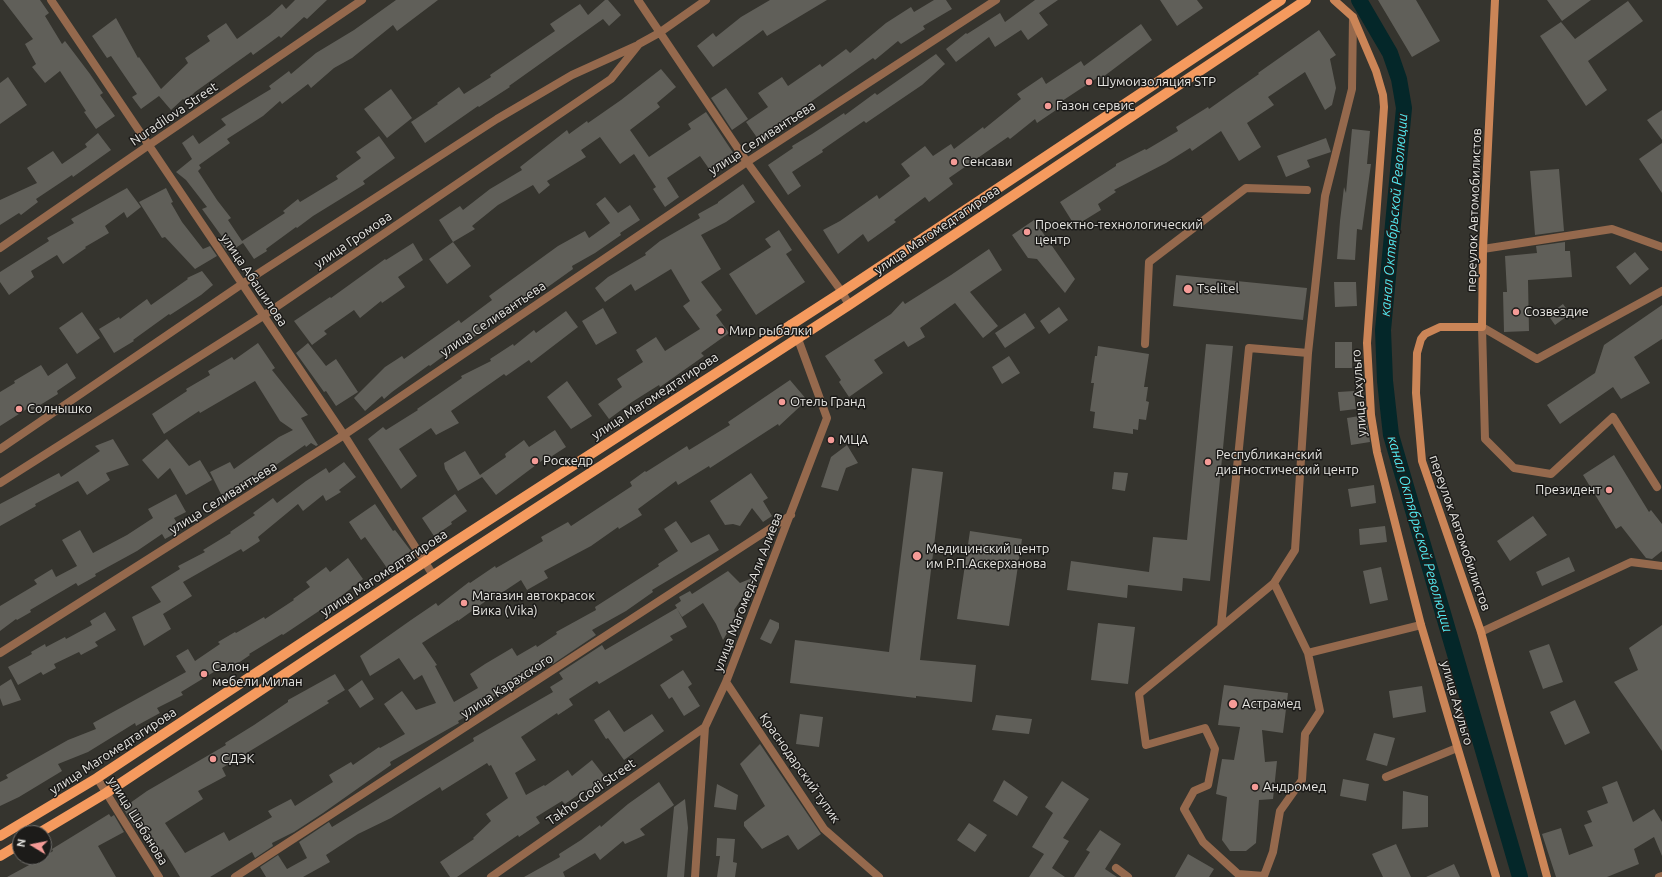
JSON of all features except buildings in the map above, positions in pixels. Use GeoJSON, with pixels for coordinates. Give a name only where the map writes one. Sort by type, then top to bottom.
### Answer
{"type":"FeatureCollection","features":[{"type":"Feature","properties":{"kind":"main road","name":"улица Магомедтагирова"},"geometry":{"type":"LineString","coordinates":[[0,836],[97,778],[425,562],[790,324],[842,292],[1281,0]]}},
{"type":"Feature","properties":{"kind":"main road","name":"улица Магомедтагирова"},"geometry":{"type":"LineString","coordinates":[[52,825],[106,793],[433,575],[850,306],[1306,0]]}},
{"type":"Feature","properties":{"kind":"main road"},"geometry":{"type":"LineString","coordinates":[[1334,0],[1353,17]]}},
{"type":"Feature","properties":{"kind":"main road","name":"переулок Автомобилистов"},"geometry":{"type":"LineString","coordinates":[[1495,0],[1483,249],[1482,327],[1440,327],[1425,334],[1421,339],[1417,353],[1416,393],[1422,461],[1481,632],[1547,877]]}},
{"type":"Feature","properties":{"kind":"main road","name":"улица Ахульго"},"geometry":{"type":"LineString","coordinates":[[1353,17],[1376,71],[1382,89],[1384,107],[1367,343],[1371,415],[1377,452],[1421,624],[1496,877]]}},
{"type":"Feature","properties":{"kind":"main road"},"geometry":{"type":"LineString","coordinates":[[0,856],[12,849]]}},
{"type":"Feature","properties":{"kind":"street","name":"улица Абашилова"},"geometry":{"type":"LineString","coordinates":[[51,0],[344,435],[433,575]]}},
{"type":"Feature","properties":{"kind":"street","name":"Nuradilova Street"},"geometry":{"type":"LineString","coordinates":[[0,248],[362,0]]}},
{"type":"Feature","properties":{"kind":"street"},"geometry":{"type":"LineString","coordinates":[[638,0],[747,162],[842,292],[850,306]]}},
{"type":"Feature","properties":{"kind":"street","name":"улица Громова"},"geometry":{"type":"LineString","coordinates":[[0,483],[263,316],[611,79],[639,44],[659,33],[706,0]]}},
{"type":"Feature","properties":{"kind":"street","name":"улица Селивантьева"},"geometry":{"type":"LineString","coordinates":[[0,653],[344,435],[747,162],[996,0]]}},
{"type":"Feature","properties":{"kind":"street"},"geometry":{"type":"LineString","coordinates":[[1274,583],[1308,653],[1320,711],[1305,734],[1302,780],[1280,811],[1273,852],[1264,876],[1238,874],[1203,842],[1184,809],[1194,790],[1208,785],[1215,749],[1205,728],[1146,745],[1139,694],[1274,583],[1295,550],[1308,353],[1325,196],[1352,89],[1353,17]]}},
{"type":"Feature","properties":{"kind":"street"},"geometry":{"type":"LineString","coordinates":[[0,449],[242,284],[497,119],[572,75],[639,44]]}},
{"type":"Feature","properties":{"kind":"street"},"geometry":{"type":"LineString","coordinates":[[1145,344],[1149,262],[1246,188],[1307,190]]}},
{"type":"Feature","properties":{"kind":"street"},"geometry":{"type":"LineString","coordinates":[[1483,249],[1612,229],[1662,247]]}},
{"type":"Feature","properties":{"kind":"street"},"geometry":{"type":"LineString","coordinates":[[1482,327],[1536,359],[1662,291]]}},
{"type":"Feature","properties":{"kind":"street","name":"улица Магомед-Али Алиева"},"geometry":{"type":"LineString","coordinates":[[696,877],[705,727],[726,682],[827,418],[798,339],[790,324]]}},
{"type":"Feature","properties":{"kind":"street"},"geometry":{"type":"LineString","coordinates":[[1482,327],[1485,439],[1514,468],[1551,474],[1613,417],[1657,487]]}},
{"type":"Feature","properties":{"kind":"street"},"geometry":{"type":"LineString","coordinates":[[1221,627],[1249,348],[1308,353]]}},
{"type":"Feature","properties":{"kind":"street","name":"улица Карахского"},"geometry":{"type":"LineString","coordinates":[[235,877],[791,514]]}},
{"type":"Feature","properties":{"kind":"street"},"geometry":{"type":"LineString","coordinates":[[1481,632],[1631,562],[1662,566]]}},
{"type":"Feature","properties":{"kind":"street"},"geometry":{"type":"LineString","coordinates":[[1308,653],[1421,624]]}},
{"type":"Feature","properties":{"kind":"street","name":"Краснодарский тупик"},"geometry":{"type":"LineString","coordinates":[[726,682],[824,829],[879,877]]}},
{"type":"Feature","properties":{"kind":"street","name":"Takho-Godi Street"},"geometry":{"type":"LineString","coordinates":[[491,877],[705,727]]}},
{"type":"Feature","properties":{"kind":"street"},"geometry":{"type":"LineString","coordinates":[[1386,777],[1457,748]]}},
{"type":"Feature","properties":{"kind":"street","name":"улица Шабанова"},"geometry":{"type":"LineString","coordinates":[[97,778],[159,877]]}},
{"type":"Feature","properties":{"kind":"street"},"geometry":{"type":"LineString","coordinates":[[1116,868],[1128,877]]}},
{"type":"Feature","properties":{"kind":"waterway","name":"канал Октябрьской Революции"},"geometry":{"type":"LineString","coordinates":[[1359,0],[1390,53],[1399,79],[1404,108],[1383,330],[1385,381],[1391,435],[1520,877]]}},
{"type":"Feature","properties":{"kind":"place","name":"Шумоизоляция STP"},"geometry":{"type":"Point","coordinates":[1089,82]}},
{"type":"Feature","properties":{"kind":"place","name":"Газон сервис"},"geometry":{"type":"Point","coordinates":[1048,106]}},
{"type":"Feature","properties":{"kind":"place","name":"Сенсави"},"geometry":{"type":"Point","coordinates":[954,162]}},
{"type":"Feature","properties":{"kind":"place","name":"Проектно-технологический центр"},"geometry":{"type":"Point","coordinates":[1027,232]}},
{"type":"Feature","properties":{"kind":"place","name":"Tselitel"},"geometry":{"type":"Point","coordinates":[1188,289]}},
{"type":"Feature","properties":{"kind":"place","name":"Созвездие"},"geometry":{"type":"Point","coordinates":[1516,312]}},
{"type":"Feature","properties":{"kind":"place","name":"Мир рыбалки"},"geometry":{"type":"Point","coordinates":[721,331]}},
{"type":"Feature","properties":{"kind":"place","name":"Отель Гранд"},"geometry":{"type":"Point","coordinates":[782,402]}},
{"type":"Feature","properties":{"kind":"place","name":"Солнышко"},"geometry":{"type":"Point","coordinates":[19,409]}},
{"type":"Feature","properties":{"kind":"place","name":"МЦА"},"geometry":{"type":"Point","coordinates":[831,440]}},
{"type":"Feature","properties":{"kind":"place","name":"Роскедр"},"geometry":{"type":"Point","coordinates":[535,461]}},
{"type":"Feature","properties":{"kind":"place","name":"Республиканский диагностический центр"},"geometry":{"type":"Point","coordinates":[1208,462]}},
{"type":"Feature","properties":{"kind":"place","name":"Президент"},"geometry":{"type":"Point","coordinates":[1609,490]}},
{"type":"Feature","properties":{"kind":"place","name":"Медицинский центр им Р.П.Аскерханова"},"geometry":{"type":"Point","coordinates":[917,556]}},
{"type":"Feature","properties":{"kind":"place","name":"Магазин автокрасок Вика (Vika)"},"geometry":{"type":"Point","coordinates":[464,603]}},
{"type":"Feature","properties":{"kind":"place","name":"Салон мебели Милан"},"geometry":{"type":"Point","coordinates":[204,674]}},
{"type":"Feature","properties":{"kind":"place","name":"Астрамед"},"geometry":{"type":"Point","coordinates":[1233,704]}},
{"type":"Feature","properties":{"kind":"place","name":"СДЭК"},"geometry":{"type":"Point","coordinates":[213,759]}},
{"type":"Feature","properties":{"kind":"place","name":"Андромед"},"geometry":{"type":"Point","coordinates":[1255,787]}}]}
